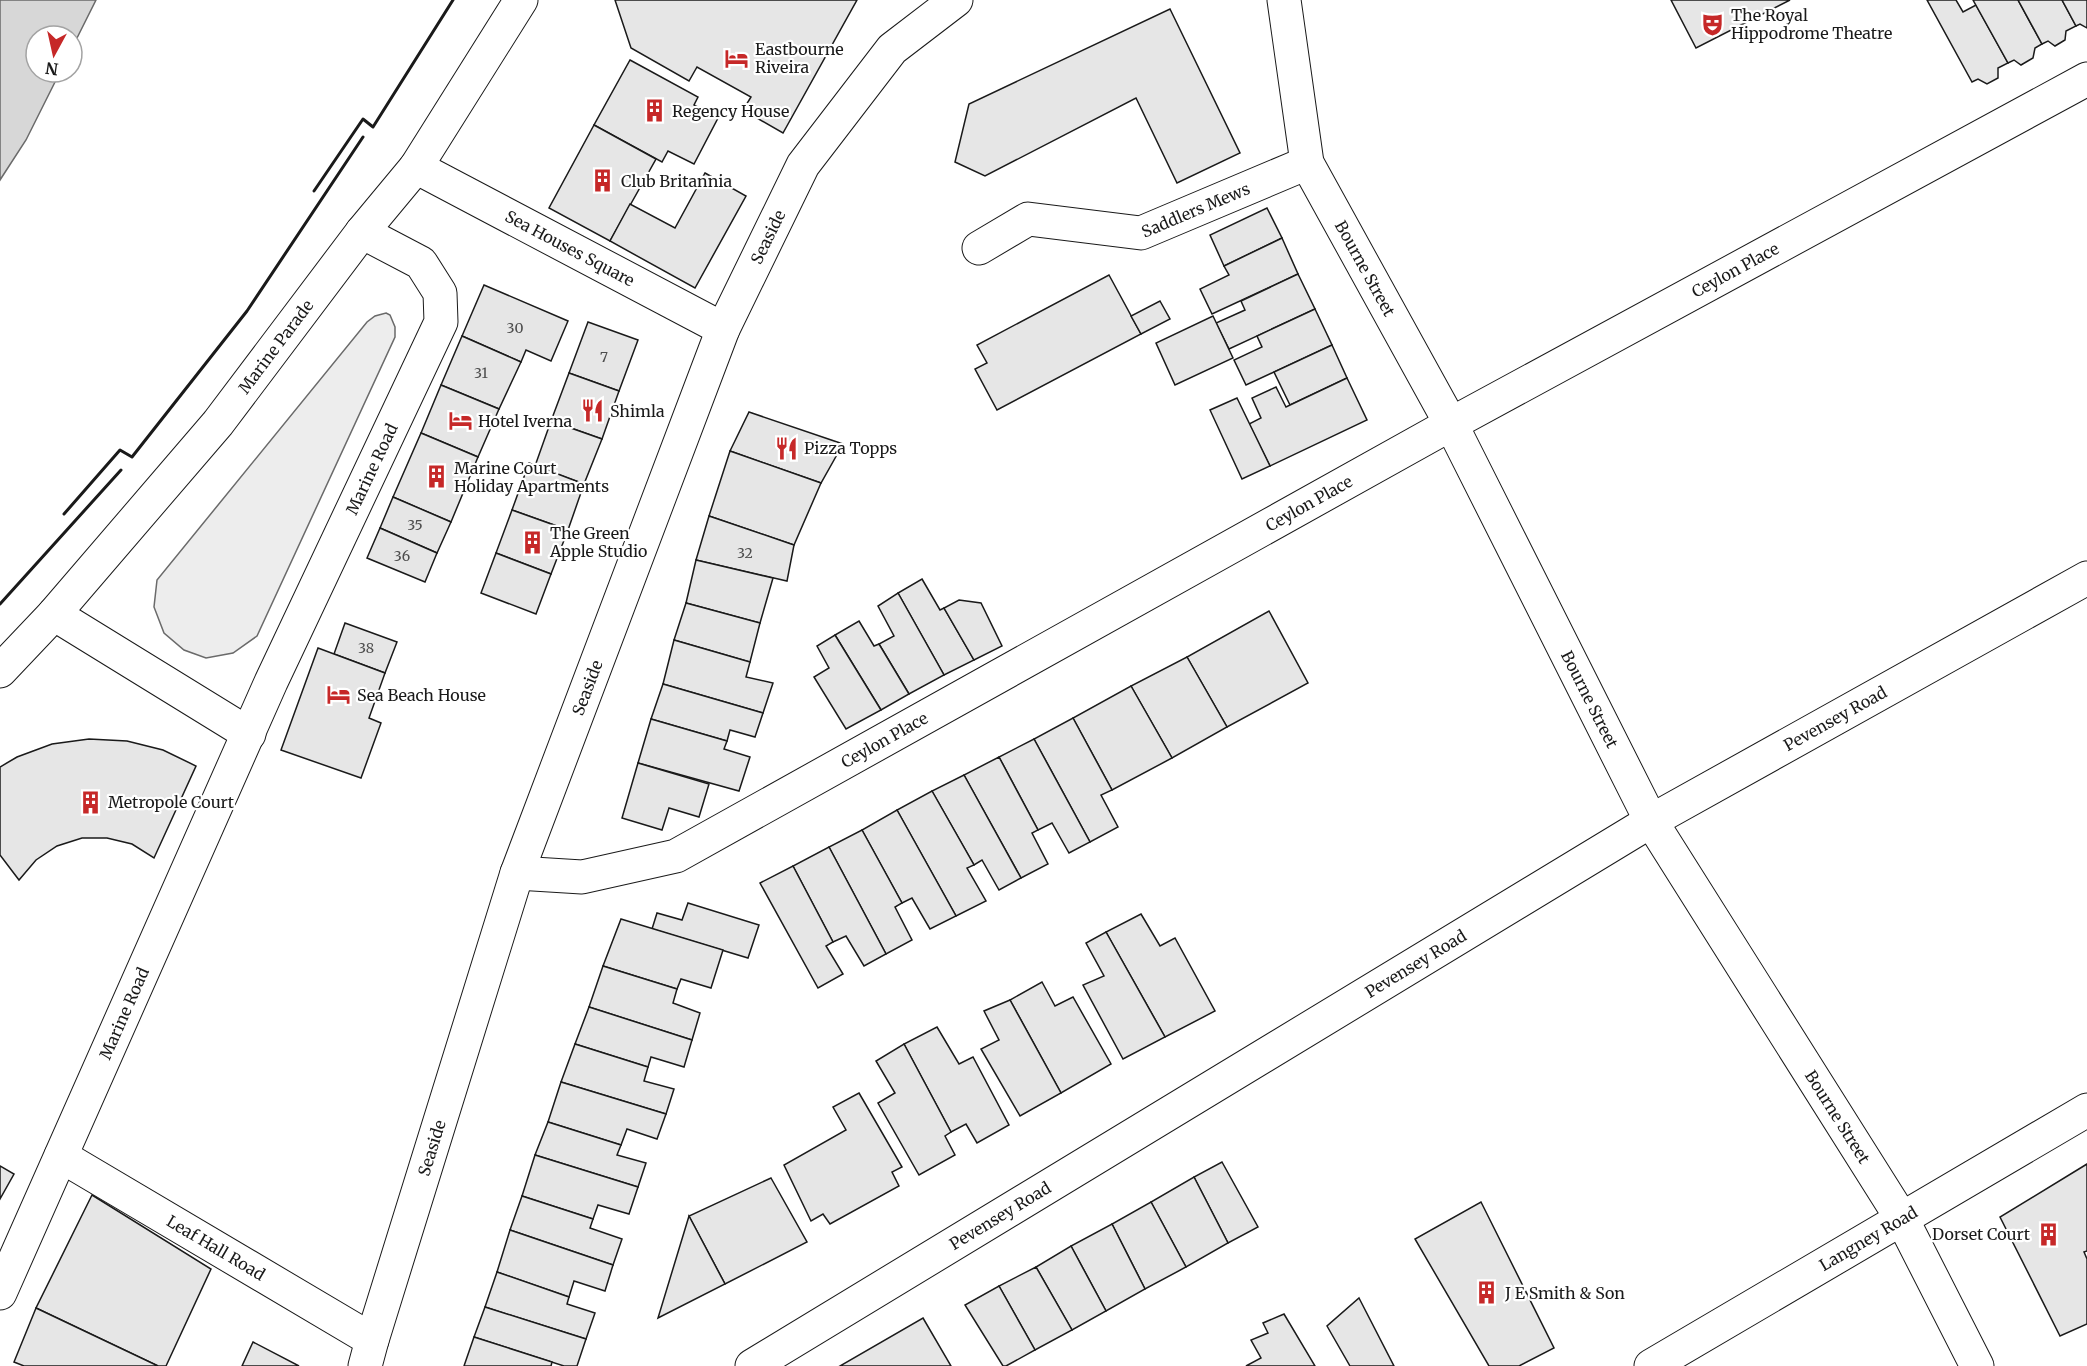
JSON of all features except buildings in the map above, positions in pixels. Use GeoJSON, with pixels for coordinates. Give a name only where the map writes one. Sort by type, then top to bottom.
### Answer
{"type":"FeatureCollection","features":[{"type":"Feature","properties":{"kind":"street","name":"Marine Parade"},"geometry":{"type":"LineString","coordinates":[[0,671],[54,614],[218,423],[362,232],[416,167],[521,0]]}},
{"type":"Feature","properties":{"kind":"street","name":"Seaside"},"geometry":{"type":"LineString","coordinates":[[369,1353],[517,873],[723,329],[802,165],[892,49],[956,0]]}},
{"type":"Feature","properties":{"kind":"street","name":"Bourne Street"},"geometry":{"type":"LineString","coordinates":[[1284,0],[1307,163],[1451,424],[1651,821],[1902,1219],[1977,1366]]}},
{"type":"Feature","properties":{"kind":"street","name":"Ceylon Place"},"geometry":{"type":"LineString","coordinates":[[517,873],[582,877],[676,856],[1451,424],[2087,79]]}},
{"type":"Feature","properties":{"kind":"street","name":"Saddlers Mews"},"geometry":{"type":"LineString","coordinates":[[979,248],[1028,219],[1141,233],[1307,163]]}},
{"type":"Feature","properties":{"kind":"street","name":"Sea Houses Square"},"geometry":{"type":"LineString","coordinates":[[416,167],[723,329]]}},
{"type":"Feature","properties":{"kind":"street","name":"Marine Road"},"geometry":{"type":"LineString","coordinates":[[0,1293],[249,734],[441,322],[440,293],[421,263],[362,232]]}},
{"type":"Feature","properties":{"kind":"street","name":"Pevensey Road"},"geometry":{"type":"LineString","coordinates":[[752,1366],[1651,821],[2087,578]]}},
{"type":"Feature","properties":{"kind":"street"},"geometry":{"type":"LineString","coordinates":[[54,614],[249,734]]}},
{"type":"Feature","properties":{"kind":"street","name":"Langney Road"},"geometry":{"type":"LineString","coordinates":[[1651,1366],[2087,1110]]}},
{"type":"Feature","properties":{"kind":"street","name":"Leaf Hall Road"},"geometry":{"type":"LineString","coordinates":[[61,1156],[369,1353]]}},
{"type":"Feature","properties":{"kind":"shaded area"},"geometry":{"type":"Polygon","coordinates":[[[0,0],[96,0],[84,24],[24,24],[24,84],[54,84],[26,140],[0,180],[0,0]]]}},
{"type":"Feature","properties":{"kind":"shaded area"},"geometry":{"type":"Polygon","coordinates":[[[386,313],[390,315],[395,327],[395,337],[257,636],[233,653],[206,658],[184,650],[164,633],[154,607],[157,580],[367,322],[375,316],[386,313]]]}},
{"type":"Feature","properties":{"kind":"wall"},"geometry":{"type":"LineString","coordinates":[[314,191],[363,119],[373,127],[453,0]]}},
{"type":"Feature","properties":{"kind":"wall"},"geometry":{"type":"LineString","coordinates":[[64,514],[120,450],[132,457],[247,311],[363,137]]}},
{"type":"Feature","properties":{"kind":"wall"},"geometry":{"type":"LineString","coordinates":[[0,604],[121,470]]}},
{"type":"Feature","properties":{"kind":"place","name":"The Royal Hippodrome Theatre"},"geometry":{"type":"Point","coordinates":[1713,24]}},
{"type":"Feature","properties":{"kind":"place","name":"Eastbourne Riveira"},"geometry":{"type":"Point","coordinates":[737,58]}},
{"type":"Feature","properties":{"kind":"place","name":"Regency House"},"geometry":{"type":"Point","coordinates":[654,111]}},
{"type":"Feature","properties":{"kind":"place","name":"Club Britannia"},"geometry":{"type":"Point","coordinates":[603,181]}},
{"type":"Feature","properties":{"kind":"place","name":"Shimla"},"geometry":{"type":"Point","coordinates":[592,411]}},
{"type":"Feature","properties":{"kind":"place","name":"Hotel Iverna"},"geometry":{"type":"Point","coordinates":[460,421]}},
{"type":"Feature","properties":{"kind":"place","name":"Pizza Topps"},"geometry":{"type":"Point","coordinates":[786,448]}},
{"type":"Feature","properties":{"kind":"place","name":"Marine Court Holiday Apartments"},"geometry":{"type":"Point","coordinates":[436,477]}},
{"type":"Feature","properties":{"kind":"place","name":"The Green Apple Studio"},"geometry":{"type":"Point","coordinates":[532,542]}},
{"type":"Feature","properties":{"kind":"place","name":"Sea Beach House"},"geometry":{"type":"Point","coordinates":[339,695]}},
{"type":"Feature","properties":{"kind":"place","name":"Metropole Court"},"geometry":{"type":"Point","coordinates":[90,802]}},
{"type":"Feature","properties":{"kind":"place","name":"Dorset Court"},"geometry":{"type":"Point","coordinates":[2048,1234]}},
{"type":"Feature","properties":{"kind":"place","name":"J E Smith & Son"},"geometry":{"type":"Point","coordinates":[1487,1293]}}]}
